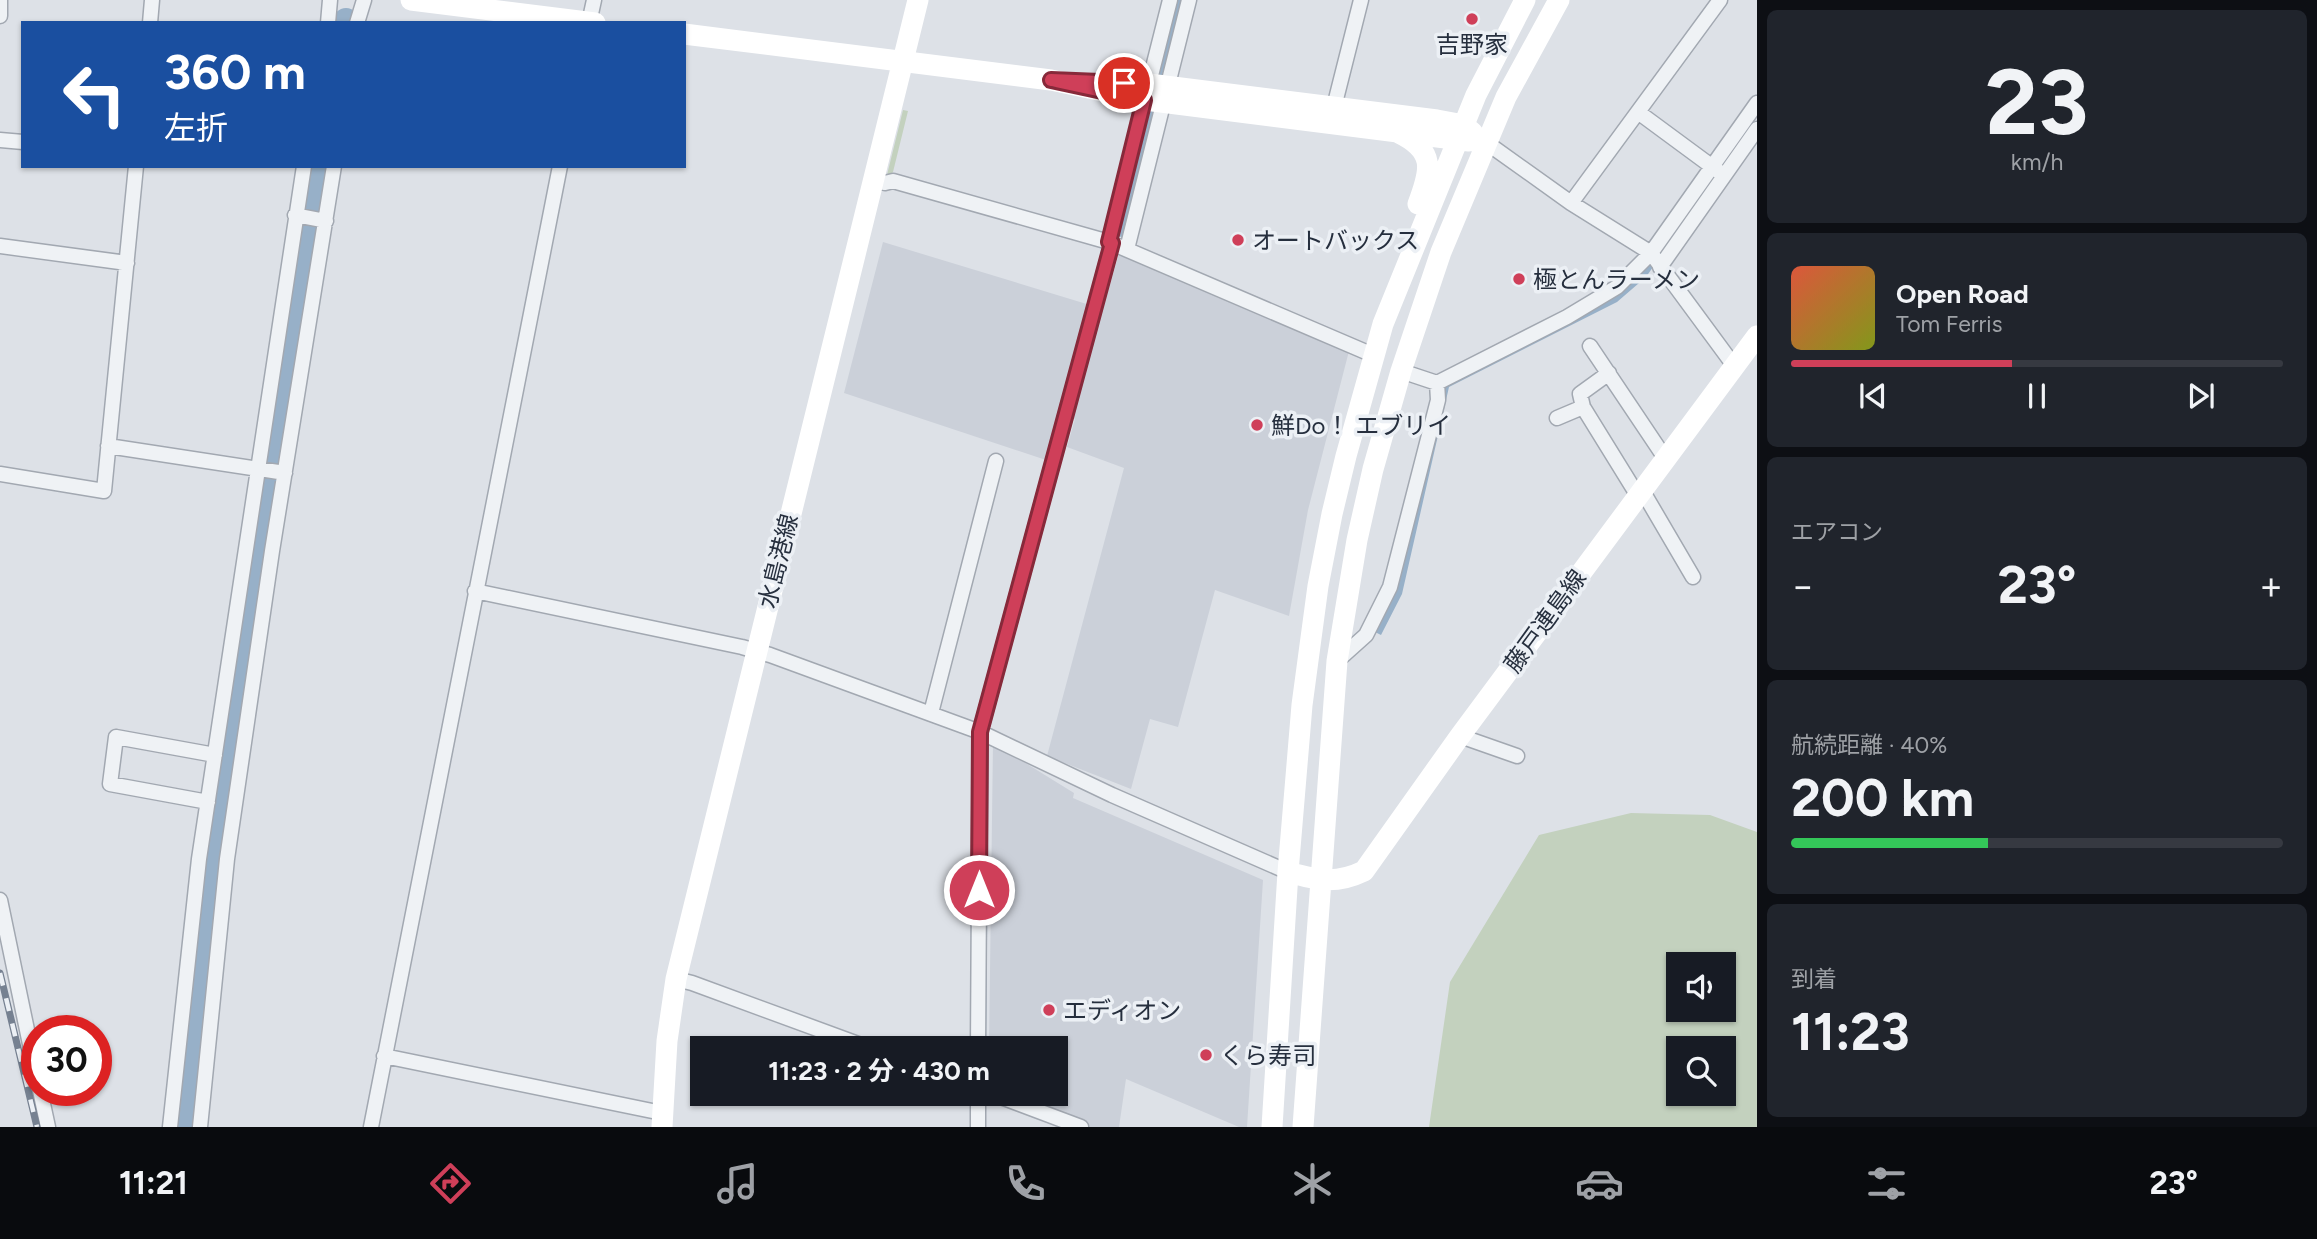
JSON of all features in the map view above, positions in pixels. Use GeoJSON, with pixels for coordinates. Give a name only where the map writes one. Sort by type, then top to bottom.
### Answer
{"type":"FeatureCollection","features":[{"type":"Feature","properties":{"kind":"street"},"geometry":{"type":"LineString","coordinates":[[0,0],[0,16]]}},
{"type":"Feature","properties":{"kind":"street"},"geometry":{"type":"LineString","coordinates":[[150,21],[152,0]]}},
{"type":"Feature","properties":{"kind":"street"},"geometry":{"type":"LineString","coordinates":[[328,21],[330,0]]}},
{"type":"Feature","properties":{"kind":"street"},"geometry":{"type":"LineString","coordinates":[[359,21],[365,0]]}},
{"type":"Feature","properties":{"kind":"street"},"geometry":{"type":"LineString","coordinates":[[411,0],[575,21]]}},
{"type":"Feature","properties":{"kind":"street"},"geometry":{"type":"LineString","coordinates":[[591,21],[594,0]]}},
{"type":"Feature","properties":{"kind":"street","name":"水島港線"},"geometry":{"type":"LineString","coordinates":[[662,1120],[667,1041],[676,979],[918,0]]}},
{"type":"Feature","properties":{"kind":"street"},"geometry":{"type":"LineString","coordinates":[[1127,249],[1157,93],[1170,0]]}},
{"type":"Feature","properties":{"kind":"street"},"geometry":{"type":"LineString","coordinates":[[978,1036],[984,734],[1111,242],[1189,0]]}},
{"type":"Feature","properties":{"kind":"street"},"geometry":{"type":"LineString","coordinates":[[1332,115],[1361,0]]}},
{"type":"Feature","properties":{"kind":"street"},"geometry":{"type":"LineString","coordinates":[[1272,1127],[1288,872],[1302,705],[1318,586],[1343,468],[1373,355],[1402,277],[1476,95],[1525,0]]}},
{"type":"Feature","properties":{"kind":"street"},"geometry":{"type":"LineString","coordinates":[[1303,1127],[1337,661],[1357,540],[1373,469],[1401,371],[1441,252],[1506,97],[1559,0]]}},
{"type":"Feature","properties":{"kind":"street"},"geometry":{"type":"LineString","coordinates":[[1571,203],[1720,0]]}},
{"type":"Feature","properties":{"kind":"street"},"geometry":{"type":"LineString","coordinates":[[686,34],[1332,115],[1437,120],[1487,143],[1656,260],[1734,367]]}},
{"type":"Feature","properties":{"kind":"street"},"geometry":{"type":"LineString","coordinates":[[1401,371],[1437,383],[1567,317],[1656,260],[1718,171],[1757,103]]}},
{"type":"Feature","properties":{"kind":"street"},"geometry":{"type":"LineString","coordinates":[[1638,112],[1718,171]]}},
{"type":"Feature","properties":{"kind":"street"},"geometry":{"type":"LineString","coordinates":[[1332,115],[1395,131],[1415,141],[1429,161],[1427,180],[1402,247],[1402,277]]}},
{"type":"Feature","properties":{"kind":"street"},"geometry":{"type":"LineString","coordinates":[[1718,171],[1757,129]]}},
{"type":"Feature","properties":{"kind":"street"},"geometry":{"type":"LineString","coordinates":[[1395,131],[1461,132]]}},
{"type":"Feature","properties":{"kind":"street"},"geometry":{"type":"LineString","coordinates":[[0,140],[21,142]]}},
{"type":"Feature","properties":{"kind":"street"},"geometry":{"type":"LineString","coordinates":[[0,474],[104,491],[136,168]]}},
{"type":"Feature","properties":{"kind":"street"},"geometry":{"type":"LineString","coordinates":[[200,1127],[227,859],[282,473],[309,218],[304,168]]}},
{"type":"Feature","properties":{"kind":"street"},"geometry":{"type":"LineString","coordinates":[[170,1127],[199,859],[260,469],[309,218],[333,168]]}},
{"type":"Feature","properties":{"kind":"street"},"geometry":{"type":"LineString","coordinates":[[371,1127],[560,168]]}},
{"type":"Feature","properties":{"kind":"street"},"geometry":{"type":"LineString","coordinates":[[874,181],[893,181],[1111,242],[1373,355]]}},
{"type":"Feature","properties":{"kind":"street"},"geometry":{"type":"LineString","coordinates":[[0,246],[127,263]]}},
{"type":"Feature","properties":{"kind":"street","name":"藤戸連島線"},"geometry":{"type":"LineString","coordinates":[[1288,872],[1320,881],[1348,879],[1364,871],[1460,736],[1757,336]]}},
{"type":"Feature","properties":{"kind":"street"},"geometry":{"type":"LineString","coordinates":[[1590,346],[1665,458]]}},
{"type":"Feature","properties":{"kind":"street"},"geometry":{"type":"LineString","coordinates":[[1609,373],[1580,394],[1583,407],[1693,577]]}},
{"type":"Feature","properties":{"kind":"street"},"geometry":{"type":"LineString","coordinates":[[1337,661],[1366,635],[1390,587],[1438,400],[1437,383]]}},
{"type":"Feature","properties":{"kind":"street"},"geometry":{"type":"LineString","coordinates":[[1557,418],[1583,407]]}},
{"type":"Feature","properties":{"kind":"street"},"geometry":{"type":"LineString","coordinates":[[108,446],[282,473]]}},
{"type":"Feature","properties":{"kind":"street"},"geometry":{"type":"LineString","coordinates":[[931,713],[996,461]]}},
{"type":"Feature","properties":{"kind":"street"},"geometry":{"type":"LineString","coordinates":[[475,591],[756,651],[984,734],[1123,800],[1288,872]]}},
{"type":"Feature","properties":{"kind":"street"},"geometry":{"type":"LineString","coordinates":[[224,707],[246,711]]}},
{"type":"Feature","properties":{"kind":"street"},"geometry":{"type":"LineString","coordinates":[[1460,736],[1517,756]]}},
{"type":"Feature","properties":{"kind":"street"},"geometry":{"type":"LineString","coordinates":[[208,802],[110,784],[116,737],[215,755]]}},
{"type":"Feature","properties":{"kind":"street"},"geometry":{"type":"LineString","coordinates":[[0,900],[24,1015]]}},
{"type":"Feature","properties":{"kind":"street"},"geometry":{"type":"LineString","coordinates":[[676,979],[836,1036]]}},
{"type":"Feature","properties":{"kind":"street"},"geometry":{"type":"LineString","coordinates":[[384,1056],[662,1120]]}},
{"type":"Feature","properties":{"kind":"street"},"geometry":{"type":"LineString","coordinates":[[43,1106],[48,1127]]}},
{"type":"Feature","properties":{"kind":"street"},"geometry":{"type":"LineString","coordinates":[[978,1106],[978,1127]]}},
{"type":"Feature","properties":{"kind":"street"},"geometry":{"type":"LineString","coordinates":[[1025,1106],[1081,1127]]}},
{"type":"Feature","properties":{"kind":"shaded area"},"geometry":{"type":"Polygon","coordinates":[[[883,242],[1103,309],[1120,250],[1349,351],[1308,510],[1289,616],[1215,590],[1178,727],[1150,719],[1131,789],[1047,756],[1124,468],[1067,447],[1075,419],[1061,416],[1049,461],[844,393],[883,242]]]}},
{"type":"Feature","properties":{"kind":"shaded area"},"geometry":{"type":"Polygon","coordinates":[[[993,743],[1074,793],[1073,798],[1263,880],[1247,1127],[1239,1127],[1126,1079],[1119,1127],[1090,1127],[1037,1106],[1068,1106],[1068,1036],[989,1036],[993,743]]]}},
{"type":"Feature","properties":{"kind":"green space"},"geometry":{"type":"Polygon","coordinates":[[[903,110],[908,111],[893,172],[886,179],[903,110]]]}},
{"type":"Feature","properties":{"kind":"green space"},"geometry":{"type":"Polygon","coordinates":[[[1631,813],[1710,815],[1757,832],[1757,1127],[1429,1127],[1450,982],[1539,835],[1631,813]]]}},
{"type":"Feature","properties":{"kind":"water"},"geometry":{"type":"Polygon","coordinates":[[[1177,0],[1183,0],[1122,237],[1117,236],[1177,0]]]}},
{"type":"Feature","properties":{"kind":"water"},"geometry":{"type":"Polygon","coordinates":[[[1649,261],[1653,267],[1646,277],[1617,302],[1449,387],[1402,594],[1381,635],[1375,632],[1396,591],[1443,383],[1649,261]]]}},
{"type":"Feature","properties":{"kind":"water"},"geometry":{"type":"Polygon","coordinates":[[[1068,420],[1072,421],[989,731],[986,1036],[980,1036],[984,731],[1068,420]]]}},
{"type":"Feature","properties":{"kind":"waterway"},"geometry":{"type":"LineString","coordinates":[[268,453],[313,168]]}},
{"type":"Feature","properties":{"kind":"waterway"},"geometry":{"type":"LineString","coordinates":[[188,1127],[223,805],[300,292],[322,168]]}},
{"type":"Feature","properties":{"kind":"waterway"},"geometry":{"type":"LineString","coordinates":[[180,1127],[205,885],[261,500]]}},
{"type":"Feature","properties":{"kind":"railway"},"geometry":{"type":"LineString","coordinates":[[0,973],[37,1127]]}},
{"type":"Feature","properties":{"kind":"place","name":"吉野家"},"geometry":{"type":"Point","coordinates":[1472,19]}},
{"type":"Feature","properties":{"kind":"place","name":"オートバックス"},"geometry":{"type":"Point","coordinates":[1238,240]}},
{"type":"Feature","properties":{"kind":"place","name":"極とんラーメン"},"geometry":{"type":"Point","coordinates":[1519,279]}},
{"type":"Feature","properties":{"kind":"place","name":"鮮Do！ エブリイ"},"geometry":{"type":"Point","coordinates":[1257,425]}},
{"type":"Feature","properties":{"kind":"place","name":"エディオン"},"geometry":{"type":"Point","coordinates":[1049,1010]}},
{"type":"Feature","properties":{"kind":"place","name":"くら寿司"},"geometry":{"type":"Point","coordinates":[1206,1055]}},
{"type":"Feature","properties":{"kind":"route"},"geometry":{"type":"LineString","coordinates":[[979,890],[980,732],[1112,243],[1109,242],[1144,100],[1051,80],[1124,83]]}}]}
